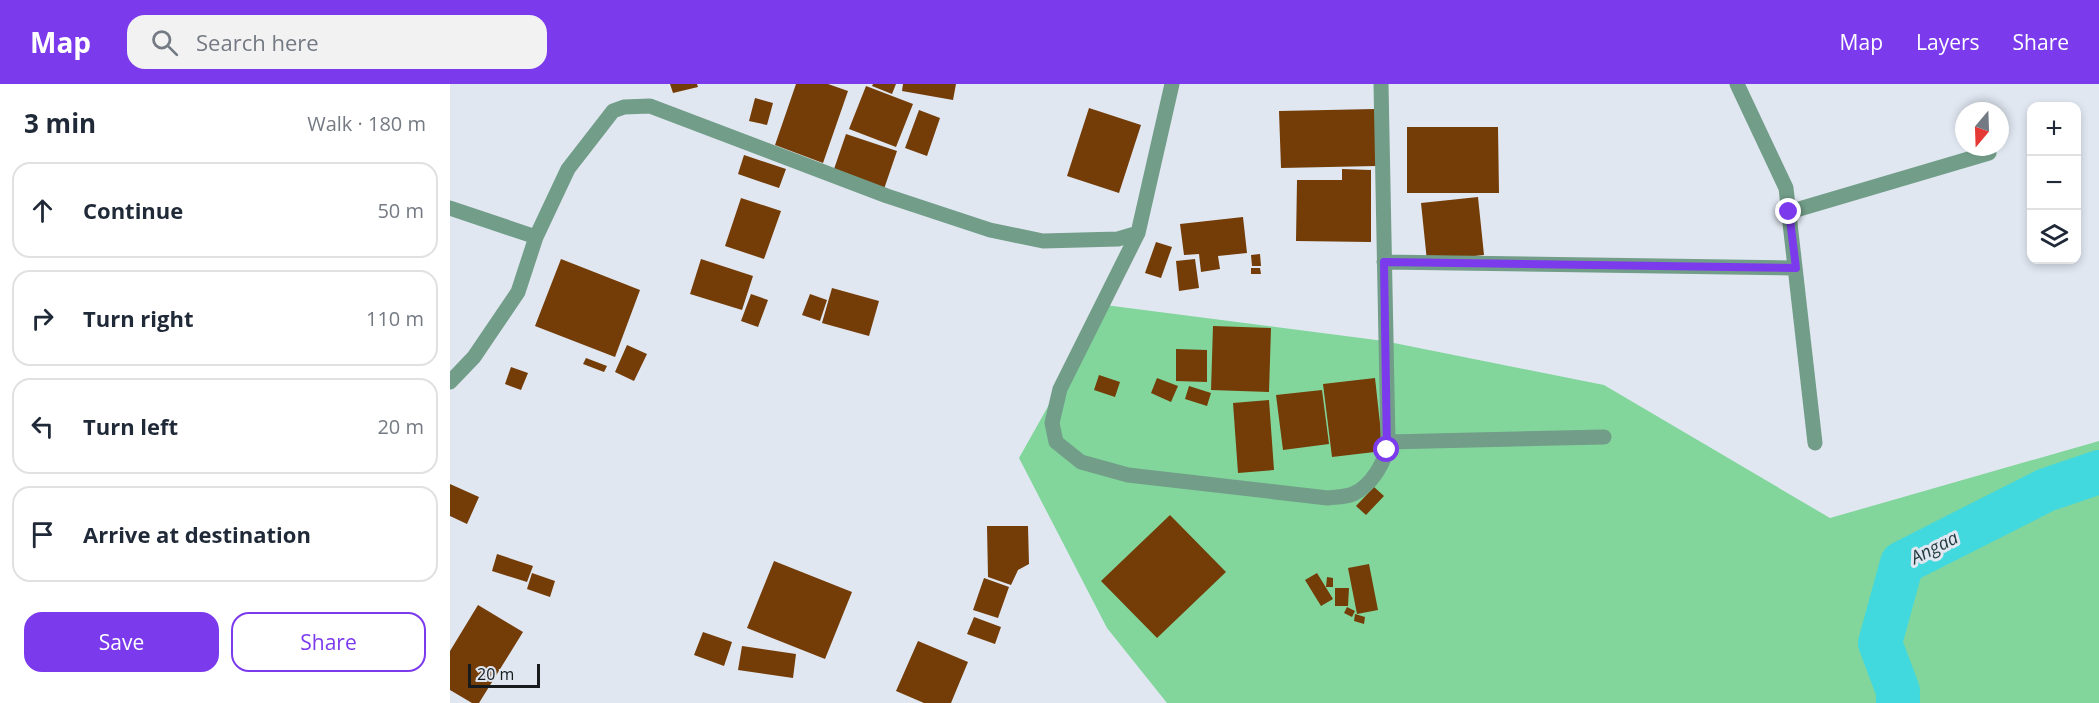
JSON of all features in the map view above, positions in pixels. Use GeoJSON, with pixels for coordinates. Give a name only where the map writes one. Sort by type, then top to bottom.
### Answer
{"type":"FeatureCollection","features":[{"type":"Feature","properties":{"kind":"street"},"geometry":{"type":"LineString","coordinates":[[1172,84],[1138,233],[1060,389],[1052,423],[1056,442],[1081,462],[1128,475],[1328,498],[1352,495],[1368,483],[1383,462],[1388,442],[1381,84]]}},
{"type":"Feature","properties":{"kind":"street"},"geometry":{"type":"LineString","coordinates":[[1737,84],[1786,188],[1815,443]]}},
{"type":"Feature","properties":{"kind":"street"},"geometry":{"type":"LineString","coordinates":[[450,382],[474,357],[518,292],[536,237],[568,170],[613,111],[624,107],[650,106],[887,196],[990,230],[1043,241],[1118,239],[1138,233]]}},
{"type":"Feature","properties":{"kind":"street"},"geometry":{"type":"LineString","coordinates":[[1789,212],[1979,156]]}},
{"type":"Feature","properties":{"kind":"street"},"geometry":{"type":"LineString","coordinates":[[450,208],[536,237]]}},
{"type":"Feature","properties":{"kind":"street"},"geometry":{"type":"LineString","coordinates":[[1384,262],[1796,268]]}},
{"type":"Feature","properties":{"kind":"street"},"geometry":{"type":"LineString","coordinates":[[1388,442],[1604,437]]}},
{"type":"Feature","properties":{"kind":"green space"},"geometry":{"type":"Polygon","coordinates":[[[1105,305],[1384,341],[1604,385],[1830,518],[2099,441],[2099,703],[1167,703],[1107,628],[1019,458],[1105,305]]]}},
{"type":"Feature","properties":{"kind":"building"},"geometry":{"type":"Polygon","coordinates":[[[670,84],[697,84],[698,87],[673,93],[670,84]]]}},
{"type":"Feature","properties":{"kind":"building"},"geometry":{"type":"Polygon","coordinates":[[[796,84],[828,84],[848,91],[823,163],[775,145],[796,84]]]}},
{"type":"Feature","properties":{"kind":"building"},"geometry":{"type":"Polygon","coordinates":[[[873,84],[896,84],[892,94],[872,86],[873,84]]]}},
{"type":"Feature","properties":{"kind":"building"},"geometry":{"type":"Polygon","coordinates":[[[903,84],[956,84],[953,100],[902,91],[903,84]]]}},
{"type":"Feature","properties":{"kind":"building"},"geometry":{"type":"Polygon","coordinates":[[[866,86],[913,104],[896,147],[849,129],[866,86]]]}},
{"type":"Feature","properties":{"kind":"building"},"geometry":{"type":"Polygon","coordinates":[[[755,98],[773,103],[767,125],[749,121],[755,98]]]}},
{"type":"Feature","properties":{"kind":"building"},"geometry":{"type":"Polygon","coordinates":[[[1089,108],[1141,125],[1119,193],[1067,176],[1089,108]]]}},
{"type":"Feature","properties":{"kind":"building"},"geometry":{"type":"Polygon","coordinates":[[[1375,109],[1376,166],[1281,168],[1279,111],[1375,109]]]}},
{"type":"Feature","properties":{"kind":"building"},"geometry":{"type":"Polygon","coordinates":[[[919,110],[940,118],[927,156],[905,148],[919,110]]]}},
{"type":"Feature","properties":{"kind":"building"},"geometry":{"type":"Polygon","coordinates":[[[1407,127],[1498,127],[1499,193],[1407,193],[1407,127]]]}},
{"type":"Feature","properties":{"kind":"building"},"geometry":{"type":"Polygon","coordinates":[[[846,134],[897,151],[884,189],[833,172],[846,134]]]}},
{"type":"Feature","properties":{"kind":"building"},"geometry":{"type":"Polygon","coordinates":[[[744,155],[786,169],[779,188],[738,174],[744,155]]]}},
{"type":"Feature","properties":{"kind":"building"},"geometry":{"type":"Polygon","coordinates":[[[1342,169],[1371,170],[1371,242],[1296,241],[1297,180],[1342,180],[1342,169]]]}},
{"type":"Feature","properties":{"kind":"building"},"geometry":{"type":"Polygon","coordinates":[[[1478,197],[1484,255],[1427,261],[1421,203],[1478,197]]]}},
{"type":"Feature","properties":{"kind":"building"},"geometry":{"type":"Polygon","coordinates":[[[741,198],[781,211],[764,259],[725,246],[741,198]]]}},
{"type":"Feature","properties":{"kind":"building"},"geometry":{"type":"Polygon","coordinates":[[[1243,217],[1247,253],[1218,256],[1220,269],[1201,272],[1199,254],[1184,255],[1180,224],[1243,217]]]}},
{"type":"Feature","properties":{"kind":"building"},"geometry":{"type":"Polygon","coordinates":[[[1156,242],[1172,247],[1161,278],[1145,273],[1156,242]]]}},
{"type":"Feature","properties":{"kind":"building"},"geometry":{"type":"Polygon","coordinates":[[[1260,254],[1261,266],[1252,266],[1251,255],[1260,254]]]}},
{"type":"Feature","properties":{"kind":"building"},"geometry":{"type":"Polygon","coordinates":[[[561,259],[640,290],[615,357],[535,326],[561,259]]]}},
{"type":"Feature","properties":{"kind":"building"},"geometry":{"type":"Polygon","coordinates":[[[701,259],[753,276],[742,310],[690,294],[701,259]]]}},
{"type":"Feature","properties":{"kind":"building"},"geometry":{"type":"Polygon","coordinates":[[[1195,259],[1199,288],[1179,291],[1176,261],[1195,259]]]}},
{"type":"Feature","properties":{"kind":"building"},"geometry":{"type":"Polygon","coordinates":[[[1251,268],[1260,268],[1261,274],[1251,274],[1251,268]]]}},
{"type":"Feature","properties":{"kind":"building"},"geometry":{"type":"Polygon","coordinates":[[[832,288],[879,301],[869,336],[822,323],[832,288]]]}},
{"type":"Feature","properties":{"kind":"building"},"geometry":{"type":"Polygon","coordinates":[[[751,294],[768,300],[758,327],[741,321],[751,294]]]}},
{"type":"Feature","properties":{"kind":"building"},"geometry":{"type":"Polygon","coordinates":[[[810,294],[827,300],[820,321],[802,315],[810,294]]]}},
{"type":"Feature","properties":{"kind":"building"},"geometry":{"type":"Polygon","coordinates":[[[1213,326],[1271,328],[1269,392],[1211,390],[1213,326]]]}},
{"type":"Feature","properties":{"kind":"building"},"geometry":{"type":"Polygon","coordinates":[[[627,345],[647,354],[634,381],[615,372],[627,345]]]}},
{"type":"Feature","properties":{"kind":"building"},"geometry":{"type":"Polygon","coordinates":[[[1176,349],[1207,350],[1207,382],[1176,381],[1176,349]]]}},
{"type":"Feature","properties":{"kind":"building"},"geometry":{"type":"Polygon","coordinates":[[[586,358],[607,366],[604,372],[583,364],[586,358]]]}},
{"type":"Feature","properties":{"kind":"building"},"geometry":{"type":"Polygon","coordinates":[[[511,367],[528,373],[521,390],[505,384],[511,367]]]}},
{"type":"Feature","properties":{"kind":"building"},"geometry":{"type":"Polygon","coordinates":[[[1099,375],[1120,382],[1115,397],[1094,390],[1099,375]]]}},
{"type":"Feature","properties":{"kind":"building"},"geometry":{"type":"Polygon","coordinates":[[[1157,378],[1178,386],[1171,402],[1151,393],[1157,378]]]}},
{"type":"Feature","properties":{"kind":"building"},"geometry":{"type":"Polygon","coordinates":[[[1375,378],[1383,451],[1332,457],[1323,384],[1375,378]]]}},
{"type":"Feature","properties":{"kind":"building"},"geometry":{"type":"Polygon","coordinates":[[[1189,386],[1211,393],[1207,406],[1185,399],[1189,386]]]}},
{"type":"Feature","properties":{"kind":"building"},"geometry":{"type":"Polygon","coordinates":[[[1322,390],[1329,444],[1283,450],[1276,395],[1322,390]]]}},
{"type":"Feature","properties":{"kind":"building"},"geometry":{"type":"Polygon","coordinates":[[[1269,400],[1274,470],[1238,473],[1233,403],[1269,400]]]}},
{"type":"Feature","properties":{"kind":"building"},"geometry":{"type":"Polygon","coordinates":[[[450,484],[479,497],[467,524],[450,516],[450,484]]]}},
{"type":"Feature","properties":{"kind":"building"},"geometry":{"type":"Polygon","coordinates":[[[1374,487],[1384,496],[1366,515],[1356,506],[1374,487]]]}},
{"type":"Feature","properties":{"kind":"building"},"geometry":{"type":"Polygon","coordinates":[[[1170,515],[1226,572],[1157,638],[1101,581],[1170,515]]]}},
{"type":"Feature","properties":{"kind":"building"},"geometry":{"type":"Polygon","coordinates":[[[987,526],[1028,526],[1029,564],[1018,570],[1011,585],[988,577],[987,526]]]}},
{"type":"Feature","properties":{"kind":"building"},"geometry":{"type":"Polygon","coordinates":[[[497,554],[533,566],[527,582],[492,571],[497,554]]]}},
{"type":"Feature","properties":{"kind":"building"},"geometry":{"type":"Polygon","coordinates":[[[774,561],[852,592],[825,659],[747,628],[774,561]]]}},
{"type":"Feature","properties":{"kind":"building"},"geometry":{"type":"Polygon","coordinates":[[[1369,564],[1378,610],[1357,614],[1348,568],[1369,564]]]}},
{"type":"Feature","properties":{"kind":"building"},"geometry":{"type":"Polygon","coordinates":[[[532,573],[555,581],[550,597],[527,589],[532,573]]]}},
{"type":"Feature","properties":{"kind":"building"},"geometry":{"type":"Polygon","coordinates":[[[1317,573],[1333,599],[1321,606],[1305,580],[1317,573]]]}},
{"type":"Feature","properties":{"kind":"building"},"geometry":{"type":"Polygon","coordinates":[[[1327,577],[1333,578],[1333,587],[1326,587],[1327,577]]]}},
{"type":"Feature","properties":{"kind":"building"},"geometry":{"type":"Polygon","coordinates":[[[984,578],[1009,587],[998,618],[973,610],[984,578]]]}},
{"type":"Feature","properties":{"kind":"building"},"geometry":{"type":"Polygon","coordinates":[[[1335,588],[1349,588],[1348,606],[1335,606],[1335,588]]]}},
{"type":"Feature","properties":{"kind":"building"},"geometry":{"type":"Polygon","coordinates":[[[478,605],[523,632],[479,703],[472,703],[450,690],[450,651],[478,605]]]}},
{"type":"Feature","properties":{"kind":"building"},"geometry":{"type":"Polygon","coordinates":[[[1347,607],[1355,611],[1352,617],[1344,613],[1347,607]]]}},
{"type":"Feature","properties":{"kind":"building"},"geometry":{"type":"Polygon","coordinates":[[[1355,614],[1365,617],[1364,624],[1354,621],[1355,614]]]}},
{"type":"Feature","properties":{"kind":"building"},"geometry":{"type":"Polygon","coordinates":[[[974,617],[1001,627],[995,644],[967,634],[974,617]]]}},
{"type":"Feature","properties":{"kind":"building"},"geometry":{"type":"Polygon","coordinates":[[[703,632],[732,642],[724,666],[694,655],[703,632]]]}},
{"type":"Feature","properties":{"kind":"building"},"geometry":{"type":"Polygon","coordinates":[[[918,641],[968,662],[951,703],[924,703],[896,691],[918,641]]]}},
{"type":"Feature","properties":{"kind":"building"},"geometry":{"type":"Polygon","coordinates":[[[742,646],[796,654],[793,678],[738,670],[742,646]]]}},
{"type":"Feature","properties":{"kind":"waterway","name":"Angaa"},"geometry":{"type":"LineString","coordinates":[[1898,703],[1898,691],[1880,643],[1902,563],[2046,490],[2099,472]]}},
{"type":"Feature","properties":{"kind":"route"},"geometry":{"type":"LineString","coordinates":[[1387,450],[1384,262],[1796,268],[1789,212]]}}]}
